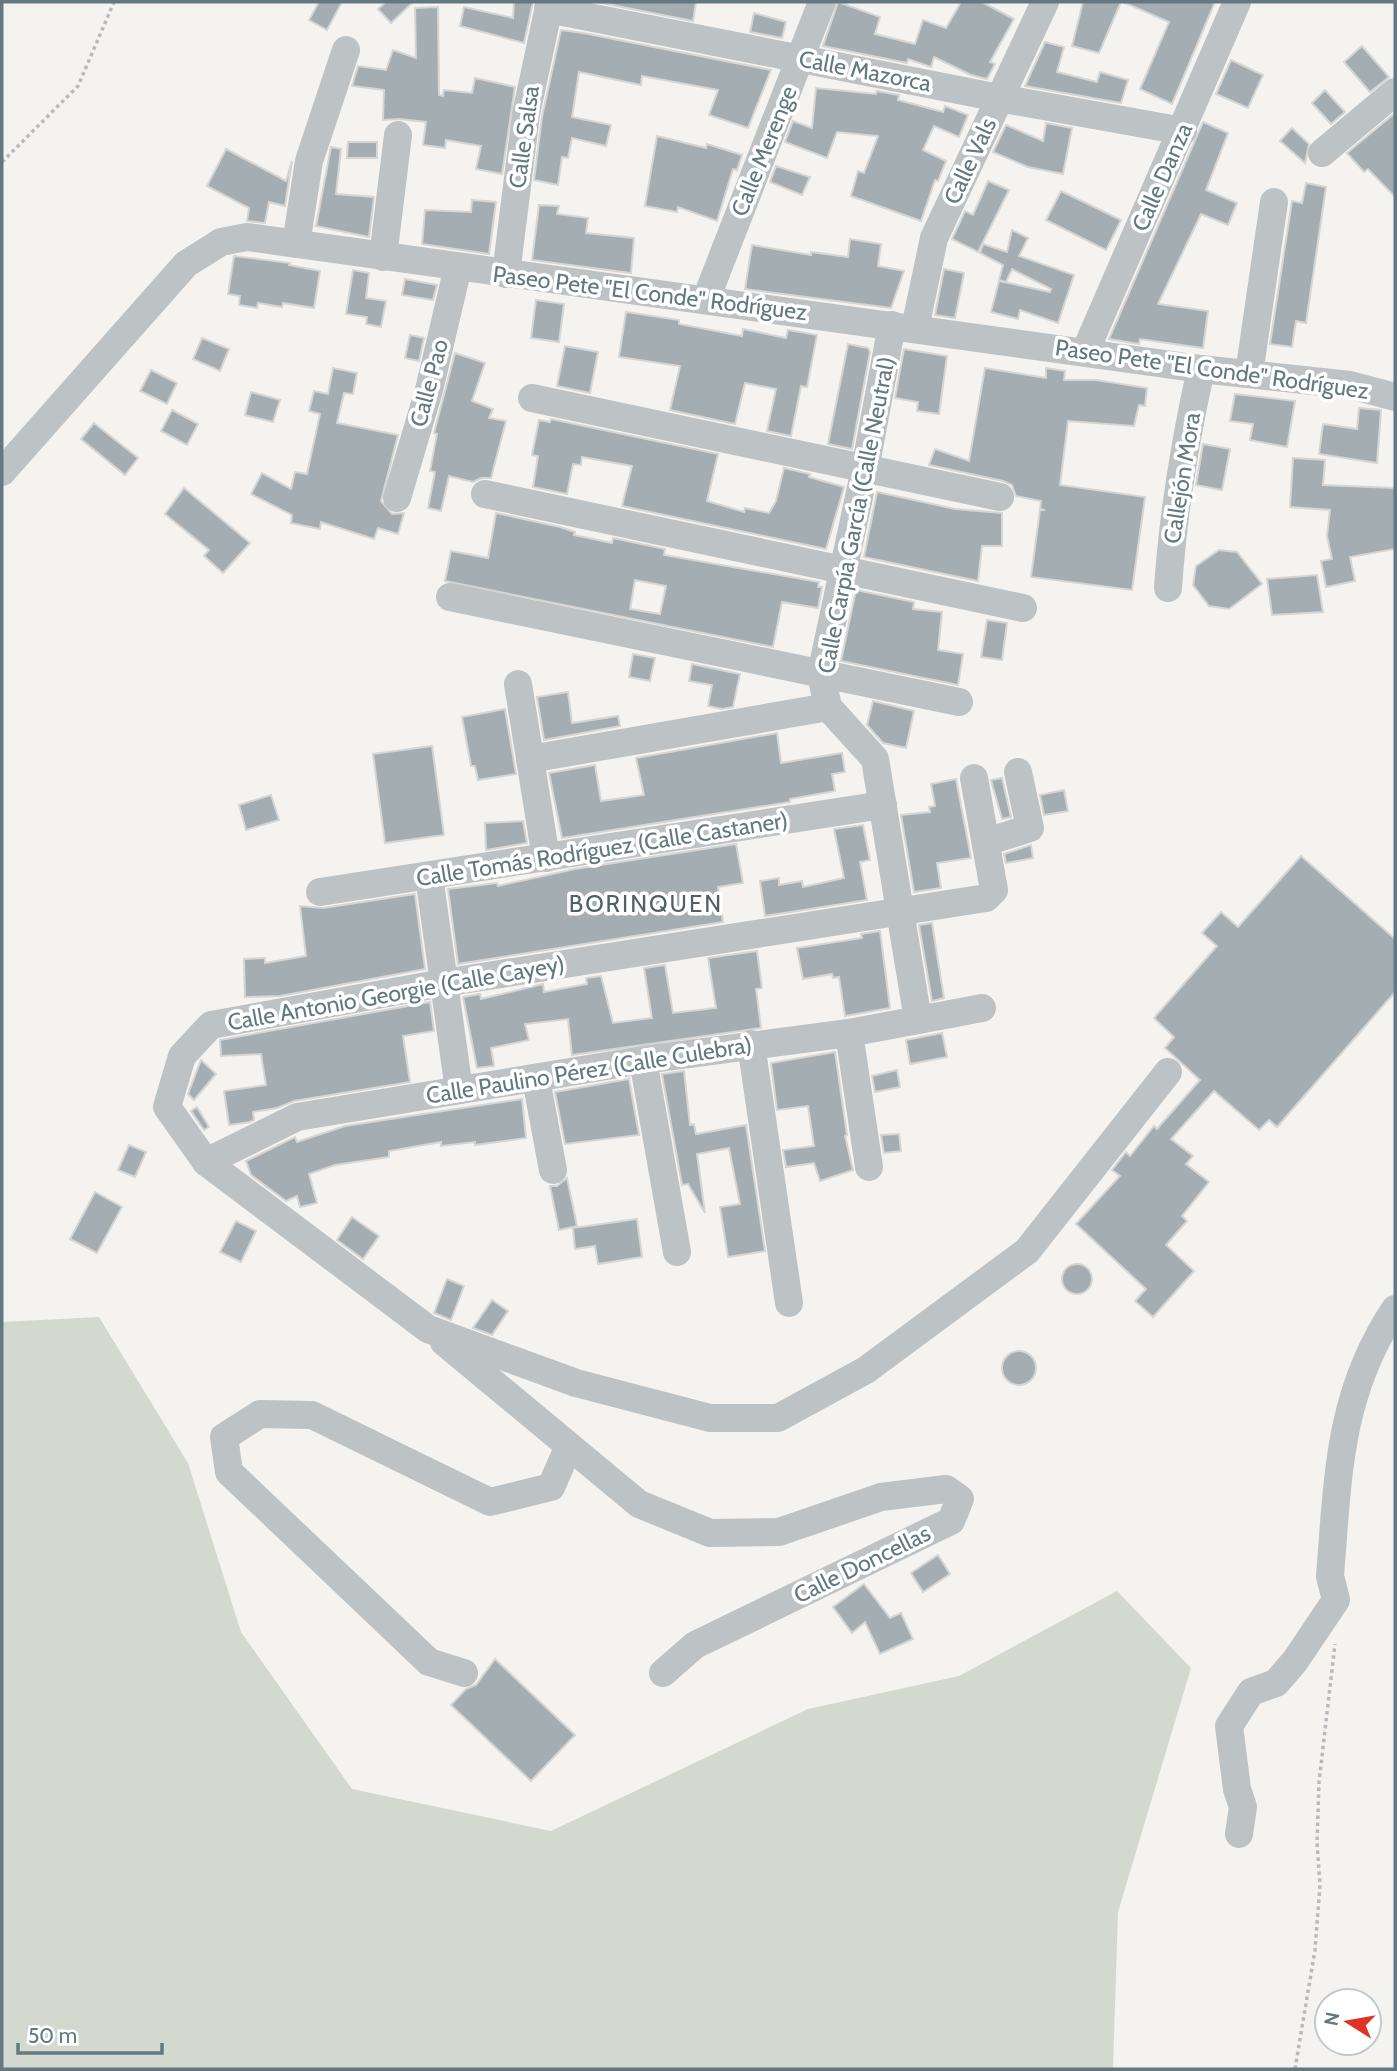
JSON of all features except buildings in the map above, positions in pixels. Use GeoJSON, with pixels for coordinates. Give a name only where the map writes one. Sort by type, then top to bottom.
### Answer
{"type":"FeatureCollection","features":[{"type":"Feature","properties":{"kind":"street","name":"Calle Merenge"},"geometry":{"type":"LineString","coordinates":[[706,299],[822,2]]}},
{"type":"Feature","properties":{"kind":"street","name":"Calle Vals"},"geometry":{"type":"LineString","coordinates":[[903,326],[934,238],[1045,2]]}},
{"type":"Feature","properties":{"kind":"street","name":"Calle Danza"},"geometry":{"type":"LineString","coordinates":[[1084,352],[1183,131],[1237,2]]}},
{"type":"Feature","properties":{"kind":"street","name":"Calle Mazorca"},"geometry":{"type":"LineString","coordinates":[[549,5],[999,98],[1183,131]]}},
{"type":"Feature","properties":{"kind":"street","name":"Calle Salsa"},"geometry":{"type":"LineString","coordinates":[[506,274],[526,114],[549,5]]}},
{"type":"Feature","properties":{"kind":"street"},"geometry":{"type":"LineString","coordinates":[[296,244],[309,161],[346,50]]}},
{"type":"Feature","properties":{"kind":"street"},"geometry":{"type":"LineString","coordinates":[[1322,153],[1395,92]]}},
{"type":"Feature","properties":{"kind":"street"},"geometry":{"type":"LineString","coordinates":[[383,257],[398,135]]}},
{"type":"Feature","properties":{"kind":"street"},"geometry":{"type":"LineString","coordinates":[[1249,374],[1274,202]]}},
{"type":"Feature","properties":{"kind":"street","name":"Paseo Pete \"El Conde\" Rodríguez"},"geometry":{"type":"LineString","coordinates":[[2,472],[186,264],[221,242],[247,237],[1201,369],[1350,385],[1395,397]]}},
{"type":"Feature","properties":{"kind":"street","name":"Calle Pao"},"geometry":{"type":"LineString","coordinates":[[397,498],[429,390],[458,267]]}},
{"type":"Feature","properties":{"kind":"street","name":"Calle Carpía García (Calle Neutral)"},"geometry":{"type":"LineString","coordinates":[[903,326],[865,469],[821,674],[828,707],[875,759],[918,1020]]}},
{"type":"Feature","properties":{"kind":"street","name":"Callejón Mora"},"geometry":{"type":"LineString","coordinates":[[1168,588],[1171,538],[1201,369]]}},
{"type":"Feature","properties":{"kind":"street"},"geometry":{"type":"LineString","coordinates":[[532,398],[999,498]]}},
{"type":"Feature","properties":{"kind":"street"},"geometry":{"type":"LineString","coordinates":[[485,494],[1023,608]]}},
{"type":"Feature","properties":{"kind":"street"},"geometry":{"type":"LineString","coordinates":[[450,597],[959,702]]}},
{"type":"Feature","properties":{"kind":"street"},"geometry":{"type":"LineString","coordinates":[[518,684],[546,858]]}},
{"type":"Feature","properties":{"kind":"street"},"geometry":{"type":"LineString","coordinates":[[530,759],[828,707]]}},
{"type":"Feature","properties":{"kind":"street"},"geometry":{"type":"LineString","coordinates":[[974,778],[986,842],[1030,828],[1018,772]]}},
{"type":"Feature","properties":{"kind":"street","name":"Calle Tomás Rodríguez (Calle Castaner)"},"geometry":{"type":"LineString","coordinates":[[320,892],[883,805]]}},
{"type":"Feature","properties":{"kind":"street","name":"Calle Antonio Georgie (Calle Cayey)"},"geometry":{"type":"LineString","coordinates":[[986,842],[994,890],[986,898],[443,983],[211,1026],[182,1056],[167,1107],[206,1162],[428,1329],[576,1383],[710,1418],[778,1418],[866,1370],[1027,1251],[1168,1072]]}},
{"type":"Feature","properties":{"kind":"street"},"geometry":{"type":"LineString","coordinates":[[429,876],[459,1090]]}},
{"type":"Feature","properties":{"kind":"street","name":"Calle Paulino Pérez (Calle Culebra)"},"geometry":{"type":"LineString","coordinates":[[206,1162],[297,1117],[643,1060],[849,1033],[982,1008]]}},
{"type":"Feature","properties":{"kind":"street"},"geometry":{"type":"LineString","coordinates":[[849,1033],[869,1167]]}},
{"type":"Feature","properties":{"kind":"street"},"geometry":{"type":"LineString","coordinates":[[751,1044],[789,1303]]}},
{"type":"Feature","properties":{"kind":"street"},"geometry":{"type":"LineString","coordinates":[[643,1060],[677,1252]]}},
{"type":"Feature","properties":{"kind":"street"},"geometry":{"type":"LineString","coordinates":[[536,1079],[552,1170]]}},
{"type":"Feature","properties":{"kind":"street"},"geometry":{"type":"LineString","coordinates":[[1239,1834],[1243,1807],[1237,1789],[1229,1726],[1251,1692],[1276,1683],[1295,1661],[1336,1600],[1330,1576],[1338,1466],[1344,1427],[1363,1369],[1395,1309]]}},
{"type":"Feature","properties":{"kind":"street","name":"Calle Doncellas"},"geometry":{"type":"LineString","coordinates":[[428,1329],[639,1504],[710,1533],[779,1532],[881,1497],[946,1489],[960,1499],[951,1521],[695,1645],[663,1673]]}},
{"type":"Feature","properties":{"kind":"street"},"geometry":{"type":"LineString","coordinates":[[464,1674],[429,1662],[229,1472],[224,1437],[260,1414],[312,1415],[490,1502],[551,1487],[569,1446]]}},
{"type":"Feature","properties":{"kind":"path"},"geometry":{"type":"LineString","coordinates":[[2,162],[78,86],[114,2]]}},
{"type":"Feature","properties":{"kind":"path"},"geometry":{"type":"LineString","coordinates":[[1295,2069],[1315,1950],[1320,1885],[1317,1843],[1319,1782],[1336,1635]]}},
{"type":"Feature","properties":{"kind":"shaded area"},"geometry":{"type":"Polygon","coordinates":[[[99,1317],[188,1463],[241,1632],[352,1789],[551,1831],[808,1709],[959,1676],[1117,1591],[1191,1668],[1118,1912],[1113,2069],[2,2069],[2,1322],[99,1317]]]}},
{"type":"Feature","properties":{"kind":"district","name":"BORINQUEN"},"geometry":{"type":"Point","coordinates":[646,903]}}]}
